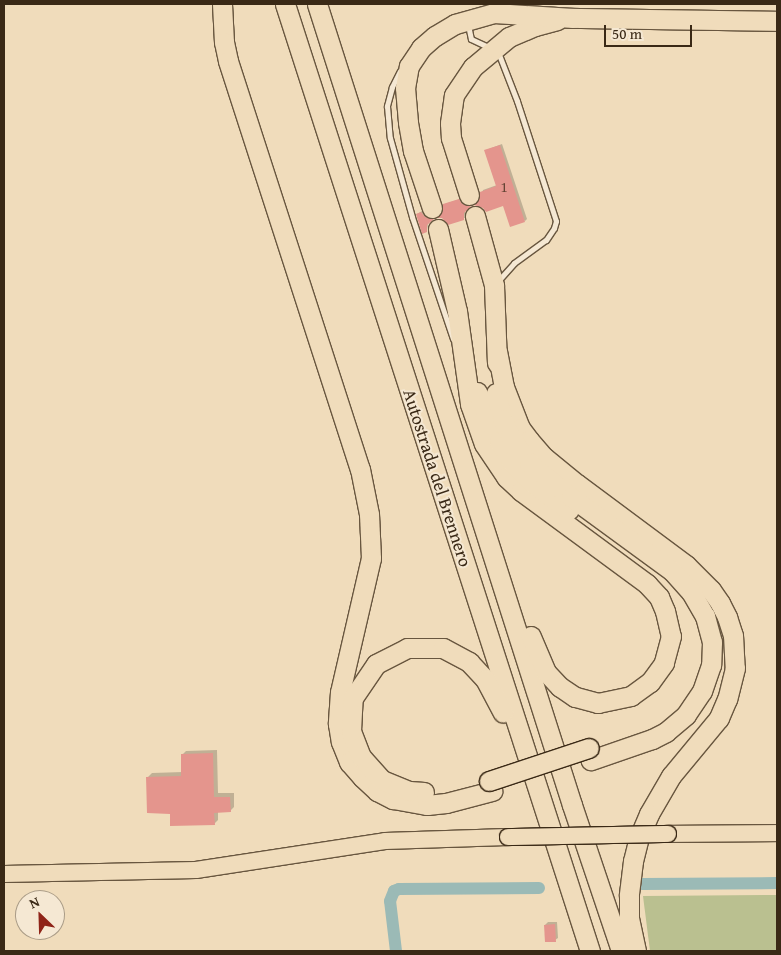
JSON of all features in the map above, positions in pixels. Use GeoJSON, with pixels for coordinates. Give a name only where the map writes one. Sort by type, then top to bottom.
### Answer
{"type":"FeatureCollection","features":[{"type":"Feature","properties":{"kind":"highway"},"geometry":{"type":"LineString","coordinates":[[222,4],[222,27],[228,61],[360,469],[369,514],[371,558],[340,692],[338,724],[341,742],[349,762],[377,790],[393,799],[427,805],[446,803],[490,786],[590,754],[652,739],[666,732],[686,715],[702,691],[711,665],[712,642],[705,616],[691,592],[672,571],[571,497],[529,463],[518,450],[502,419],[496,394],[497,350],[494,285],[475,216]]}},
{"type":"Feature","properties":{"kind":"highway","name":"Autostrada del Brennero"},"geometry":{"type":"LineString","coordinates":[[285,4],[590,951]]}},
{"type":"Feature","properties":{"kind":"highway","name":"Autostrada del Brennero"},"geometry":{"type":"LineString","coordinates":[[317,4],[572,806],[621,951]]}},
{"type":"Feature","properties":{"kind":"highway"},"geometry":{"type":"LineString","coordinates":[[432,208],[414,151],[408,122],[405,88],[409,66],[421,48],[435,36],[493,8],[573,18],[777,21]]}},
{"type":"Feature","properties":{"kind":"highway"},"geometry":{"type":"LineString","coordinates":[[469,195],[451,138],[451,108],[462,82],[473,67],[509,38],[534,26],[573,18]]}},
{"type":"Feature","properties":{"kind":"highway"},"geometry":{"type":"LineString","coordinates":[[438,229],[458,311],[467,386],[476,424],[484,444],[506,477],[647,584],[658,597],[669,622],[671,636],[669,648],[657,675],[642,689],[620,700],[598,703],[575,697],[560,687],[546,672],[535,649],[524,612],[440,388]]}},
{"type":"Feature","properties":{"kind":"highway"},"geometry":{"type":"LineString","coordinates":[[497,350],[504,388],[520,428],[529,440],[544,457],[577,484],[686,565],[711,590],[720,603],[733,635],[735,668],[719,718],[672,776],[649,814],[639,837],[633,861],[629,896],[630,918],[636,951]]}},
{"type":"Feature","properties":{"kind":"highway"},"geometry":{"type":"LineString","coordinates":[[464,364],[499,441],[511,461],[535,485],[674,589],[688,606],[695,619],[700,649],[699,665],[690,690],[683,701],[650,727],[590,754]]}},
{"type":"Feature","properties":{"kind":"highway"},"geometry":{"type":"LineString","coordinates":[[490,786],[437,793],[410,791],[382,780],[361,757],[352,731],[352,698],[376,664],[407,648],[427,646],[443,648],[469,662],[485,679],[495,696],[544,812]]}},
{"type":"Feature","properties":{"kind":"main road"},"geometry":{"type":"LineString","coordinates":[[4,874],[92,874],[196,870],[385,841],[777,833]]}},
{"type":"Feature","properties":{"kind":"lane"},"geometry":{"type":"LineString","coordinates":[[469,20],[468,33],[471,39],[495,49],[517,100],[556,221],[546,240],[514,263],[494,285]]}},
{"type":"Feature","properties":{"kind":"lane"},"geometry":{"type":"LineString","coordinates":[[421,48],[402,68],[392,87],[387,106],[387,122],[412,217],[448,328],[464,364]]}},
{"type":"Feature","properties":{"kind":"green space"},"geometry":{"type":"Polygon","coordinates":[[[777,895],[777,951],[650,951],[643,896],[777,895]]]}},
{"type":"Feature","properties":{"kind":"building"},"geometry":{"type":"Polygon","coordinates":[[[500,145],[525,222],[510,227],[503,206],[486,212],[483,208],[474,205],[480,198],[480,192],[496,186],[484,150],[500,145]]]}},
{"type":"Feature","properties":{"kind":"building"},"geometry":{"type":"Polygon","coordinates":[[[459,199],[462,204],[471,206],[464,213],[464,220],[448,225],[442,218],[437,218],[443,211],[443,204],[459,199]]]}},
{"type":"Feature","properties":{"kind":"building"},"geometry":{"type":"Polygon","coordinates":[[[421,212],[425,217],[434,219],[427,225],[427,232],[422,234],[416,214],[421,212]]]}},
{"type":"Feature","properties":{"kind":"building"},"geometry":{"type":"Polygon","coordinates":[[[213,753],[214,797],[230,797],[231,812],[214,813],[215,825],[170,826],[170,814],[147,813],[146,777],[181,776],[181,754],[213,753]]]}},
{"type":"Feature","properties":{"kind":"building"},"geometry":{"type":"Polygon","coordinates":[[[555,924],[556,942],[545,942],[544,925],[555,924]]]}},
{"type":"Feature","properties":{"kind":"waterway"},"geometry":{"type":"LineString","coordinates":[[642,884],[777,883]]}},
{"type":"Feature","properties":{"kind":"waterway"},"geometry":{"type":"LineString","coordinates":[[396,951],[390,901],[394,891],[399,889],[539,888]]}}]}
